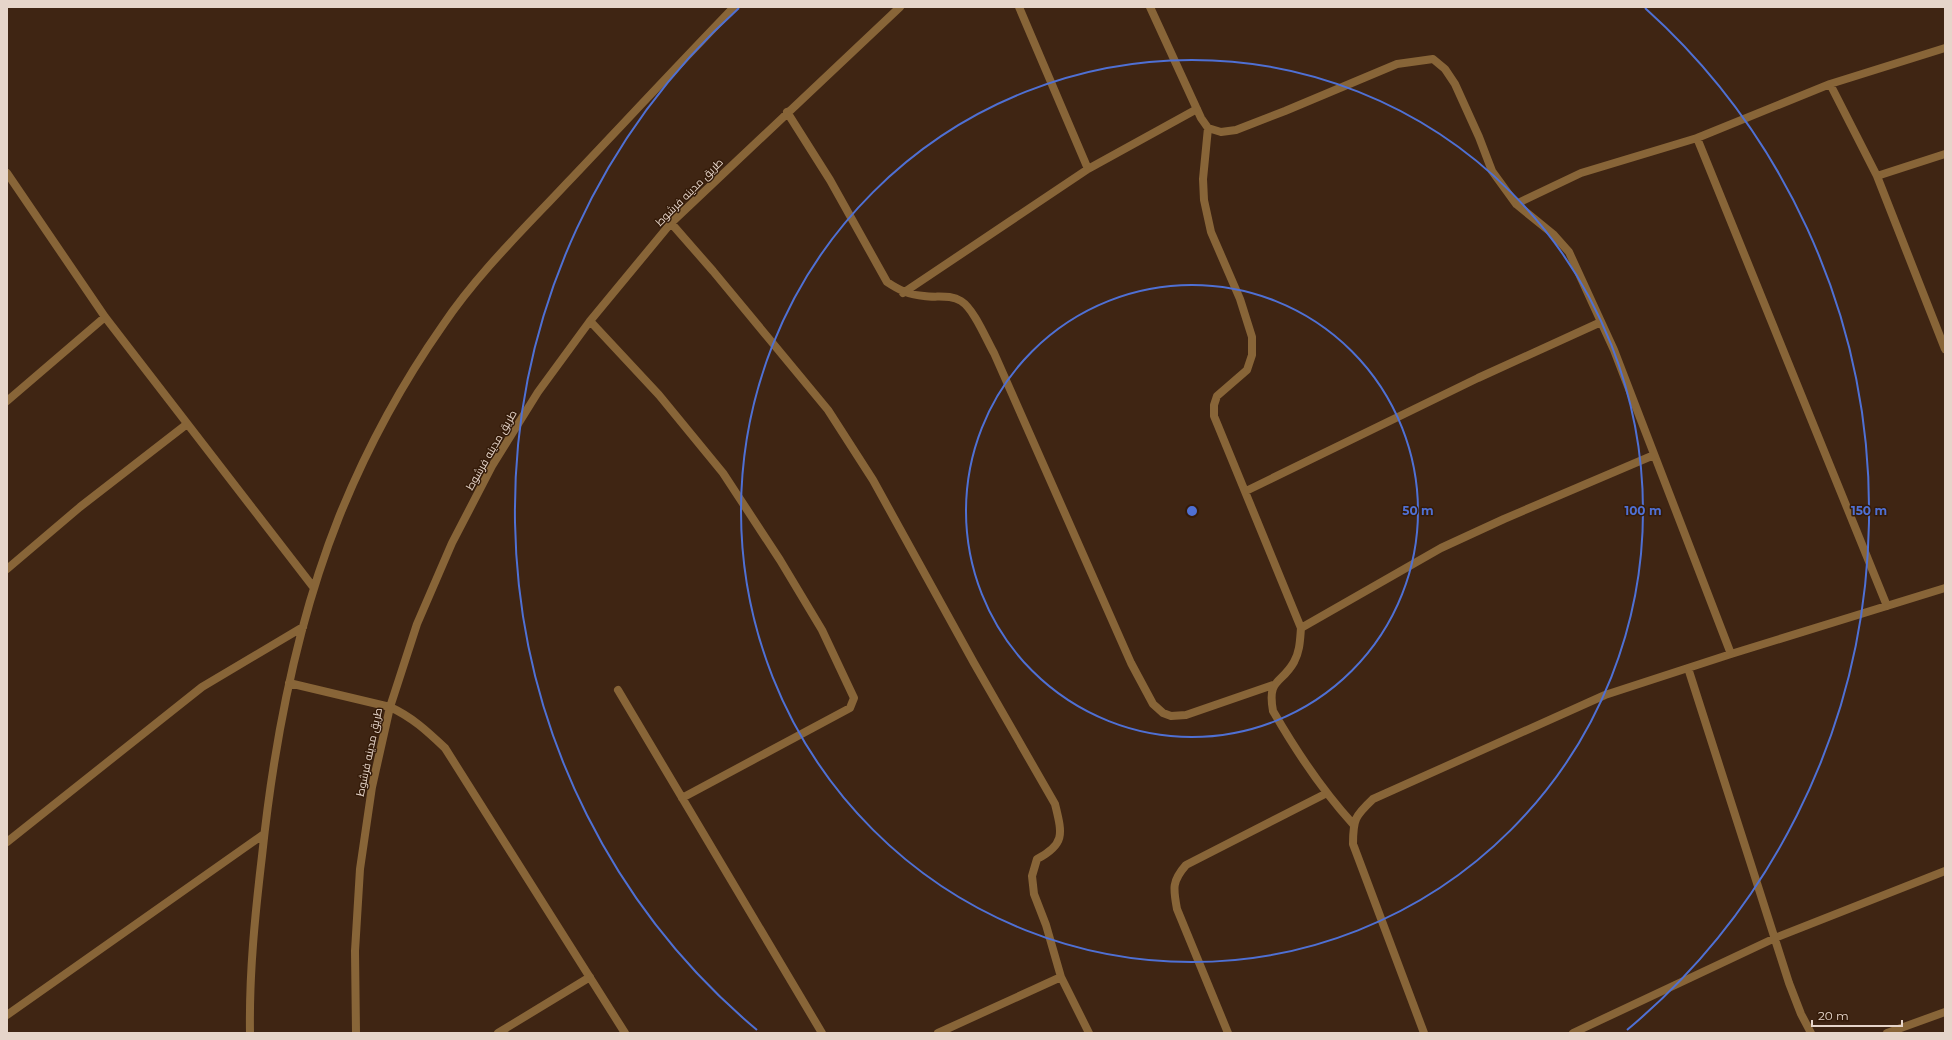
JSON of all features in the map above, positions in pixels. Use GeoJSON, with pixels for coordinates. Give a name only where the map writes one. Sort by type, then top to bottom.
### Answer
{"type":"FeatureCollection","features":[{"type":"Feature","properties":{"kind":"street"},"geometry":{"type":"LineString","coordinates":[[250,1033],[249,994],[254,927],[264,834],[274,758],[289,683],[314,588],[338,518],[368,450],[404,385],[444,323],[490,265],[734,7]]}},
{"type":"Feature","properties":{"kind":"street","name":"طريق مدينه فرشوط"},"geometry":{"type":"LineString","coordinates":[[356,1033],[355,951],[360,869],[372,787],[390,707],[417,624],[452,543],[492,466],[534,398],[590,322],[671,222],[900,7]]}},
{"type":"Feature","properties":{"kind":"street"},"geometry":{"type":"LineString","coordinates":[[1019,7],[1088,169]]}},
{"type":"Feature","properties":{"kind":"street"},"geometry":{"type":"LineString","coordinates":[[787,112],[830,180],[887,282],[903,292],[924,296],[949,297],[961,301],[971,312],[994,353],[1131,663],[1154,704],[1163,712],[1171,716],[1186,715],[1273,685],[1293,663],[1299,649],[1301,628],[1214,416],[1214,405],[1217,396],[1247,370],[1252,355],[1252,337],[1240,299],[1211,232],[1204,200],[1202,178],[1208,128],[1197,109],[1150,7]]}},
{"type":"Feature","properties":{"kind":"street"},"geometry":{"type":"LineString","coordinates":[[1516,204],[1580,173],[1697,138],[1830,84],[1945,48]]}},
{"type":"Feature","properties":{"kind":"street"},"geometry":{"type":"LineString","coordinates":[[1208,128],[1221,132],[1236,130],[1396,64],[1433,59],[1445,70],[1455,84],[1479,137],[1492,171],[1516,204],[1553,234],[1569,252],[1614,350],[1730,654]]}},
{"type":"Feature","properties":{"kind":"street"},"geometry":{"type":"LineString","coordinates":[[1830,84],[1878,176],[1945,349]]}},
{"type":"Feature","properties":{"kind":"street"},"geometry":{"type":"LineString","coordinates":[[903,292],[1088,169],[1197,109]]}},
{"type":"Feature","properties":{"kind":"street"},"geometry":{"type":"LineString","coordinates":[[1697,138],[1887,606]]}},
{"type":"Feature","properties":{"kind":"street"},"geometry":{"type":"LineString","coordinates":[[1878,176],[1945,154]]}},
{"type":"Feature","properties":{"kind":"street"},"geometry":{"type":"LineString","coordinates":[[7,174],[105,317],[314,588]]}},
{"type":"Feature","properties":{"kind":"street"},"geometry":{"type":"LineString","coordinates":[[671,222],[828,410],[873,480],[974,663],[1055,804],[1061,826],[1059,840],[1051,851],[1037,859],[1032,876],[1034,894],[1046,925],[1061,977],[1089,1033]]}},
{"type":"Feature","properties":{"kind":"street"},"geometry":{"type":"LineString","coordinates":[[7,401],[105,317]]}},
{"type":"Feature","properties":{"kind":"street"},"geometry":{"type":"LineString","coordinates":[[590,322],[659,395],[723,473],[780,560],[822,630],[854,698],[850,708],[809,732],[682,798]]}},
{"type":"Feature","properties":{"kind":"street"},"geometry":{"type":"LineString","coordinates":[[1246,492],[1478,378],[1601,322]]}},
{"type":"Feature","properties":{"kind":"street"},"geometry":{"type":"LineString","coordinates":[[7,569],[80,507],[187,424]]}},
{"type":"Feature","properties":{"kind":"street"},"geometry":{"type":"LineString","coordinates":[[1301,628],[1441,548],[1504,519],[1654,455]]}},
{"type":"Feature","properties":{"kind":"street"},"geometry":{"type":"LineString","coordinates":[[1424,1033],[1352,844],[1353,824],[1361,810],[1373,799],[1605,696],[1730,654],[1945,588]]}},
{"type":"Feature","properties":{"kind":"street"},"geometry":{"type":"LineString","coordinates":[[7,842],[202,687],[303,627]]}},
{"type":"Feature","properties":{"kind":"street"},"geometry":{"type":"LineString","coordinates":[[1688,668],[1775,938],[1801,1014],[1811,1033]]}},
{"type":"Feature","properties":{"kind":"street"},"geometry":{"type":"LineString","coordinates":[[289,683],[390,707],[404,713],[420,724],[444,748],[625,1033]]}},
{"type":"Feature","properties":{"kind":"street"},"geometry":{"type":"LineString","coordinates":[[1273,685],[1271,698],[1273,711],[1327,793],[1353,824]]}},
{"type":"Feature","properties":{"kind":"street"},"geometry":{"type":"LineString","coordinates":[[618,690],[822,1033]]}},
{"type":"Feature","properties":{"kind":"street"},"geometry":{"type":"LineString","coordinates":[[1228,1033],[1177,909],[1174,892],[1176,876],[1186,865],[1327,793]]}},
{"type":"Feature","properties":{"kind":"street"},"geometry":{"type":"LineString","coordinates":[[7,1015],[264,834]]}},
{"type":"Feature","properties":{"kind":"street"},"geometry":{"type":"LineString","coordinates":[[1573,1033],[1775,938],[1945,871]]}},
{"type":"Feature","properties":{"kind":"street"},"geometry":{"type":"LineString","coordinates":[[498,1033],[590,977]]}},
{"type":"Feature","properties":{"kind":"street"},"geometry":{"type":"LineString","coordinates":[[938,1033],[1061,977]]}},
{"type":"Feature","properties":{"kind":"street"},"geometry":{"type":"LineString","coordinates":[[1887,1033],[1945,1012]]}}]}
